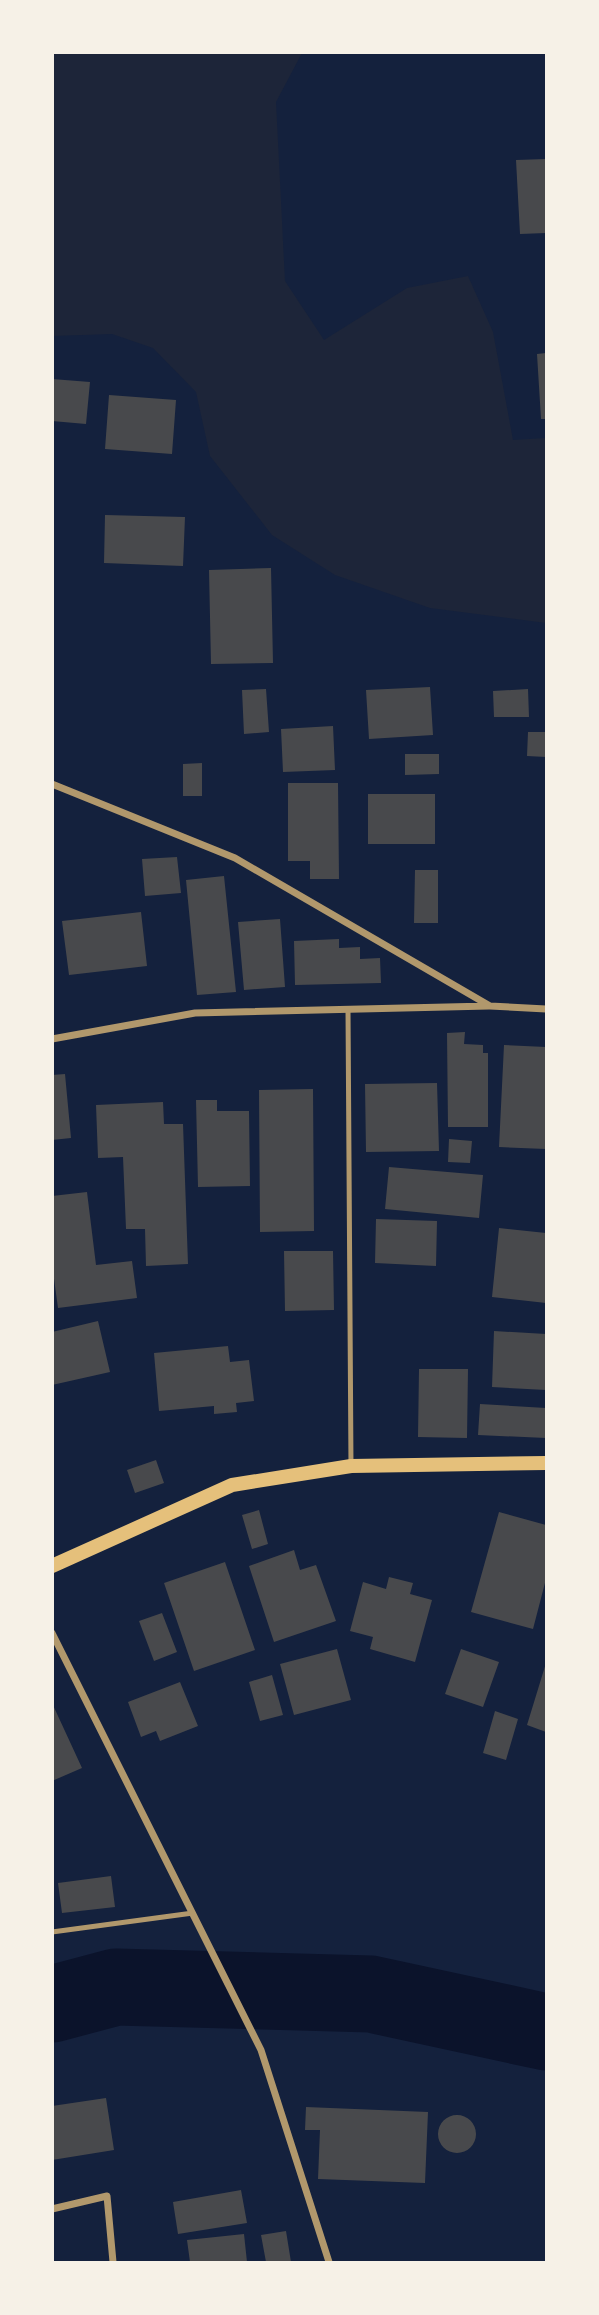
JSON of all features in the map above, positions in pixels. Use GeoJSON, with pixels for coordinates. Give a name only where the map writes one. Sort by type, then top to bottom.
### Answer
{"type":"FeatureCollection","features":[{"type":"Feature","properties":{"kind":"main road"},"geometry":{"type":"LineString","coordinates":[[52,1566],[232,1485],[351,1466],[547,1463]]}},
{"type":"Feature","properties":{"kind":"street"},"geometry":{"type":"LineString","coordinates":[[52,784],[235,859],[490,1006]]}},
{"type":"Feature","properties":{"kind":"street"},"geometry":{"type":"LineString","coordinates":[[52,1039],[195,1013],[490,1006],[547,1009]]}},
{"type":"Feature","properties":{"kind":"street"},"geometry":{"type":"LineString","coordinates":[[52,1633],[261,2050],[329,2263]]}},
{"type":"Feature","properties":{"kind":"street"},"geometry":{"type":"LineString","coordinates":[[52,2209],[107,2196],[113,2263]]}},
{"type":"Feature","properties":{"kind":"lane"},"geometry":{"type":"LineString","coordinates":[[348,1009],[351,1466]]}},
{"type":"Feature","properties":{"kind":"lane"},"geometry":{"type":"LineString","coordinates":[[52,1932],[193,1913]]}},
{"type":"Feature","properties":{"kind":"shaded area"},"geometry":{"type":"Polygon","coordinates":[[[52,53],[302,53],[276,102],[285,281],[324,340],[407,288],[468,276],[493,332],[513,440],[546,438],[546,623],[430,608],[335,575],[272,535],[210,456],[196,392],[153,348],[112,334],[53,336],[52,53]]]}},
{"type":"Feature","properties":{"kind":"building"},"geometry":{"type":"Polygon","coordinates":[[[546,159],[546,233],[520,234],[516,160],[546,159]]]}},
{"type":"Feature","properties":{"kind":"building"},"geometry":{"type":"Polygon","coordinates":[[[546,353],[546,419],[541,419],[537,354],[546,353]]]}},
{"type":"Feature","properties":{"kind":"building"},"geometry":{"type":"Polygon","coordinates":[[[52,379],[90,382],[86,424],[52,421],[52,379]]]}},
{"type":"Feature","properties":{"kind":"building"},"geometry":{"type":"Polygon","coordinates":[[[109,395],[176,400],[172,454],[105,449],[109,395]]]}},
{"type":"Feature","properties":{"kind":"building"},"geometry":{"type":"Polygon","coordinates":[[[105,515],[185,517],[183,566],[104,563],[105,515]]]}},
{"type":"Feature","properties":{"kind":"building"},"geometry":{"type":"Polygon","coordinates":[[[271,568],[273,663],[211,664],[209,570],[271,568]]]}},
{"type":"Feature","properties":{"kind":"building"},"geometry":{"type":"Polygon","coordinates":[[[430,687],[433,735],[369,739],[366,690],[430,687]]]}},
{"type":"Feature","properties":{"kind":"building"},"geometry":{"type":"Polygon","coordinates":[[[266,689],[269,732],[244,734],[242,690],[266,689]]]}},
{"type":"Feature","properties":{"kind":"building"},"geometry":{"type":"Polygon","coordinates":[[[528,689],[529,717],[494,717],[493,691],[528,689]]]}},
{"type":"Feature","properties":{"kind":"building"},"geometry":{"type":"Polygon","coordinates":[[[333,726],[335,770],[283,772],[281,729],[333,726]]]}},
{"type":"Feature","properties":{"kind":"building"},"geometry":{"type":"Polygon","coordinates":[[[528,732],[546,732],[546,757],[527,756],[528,732]]]}},
{"type":"Feature","properties":{"kind":"building"},"geometry":{"type":"Polygon","coordinates":[[[405,754],[439,754],[439,774],[405,775],[405,754]]]}},
{"type":"Feature","properties":{"kind":"building"},"geometry":{"type":"Polygon","coordinates":[[[202,763],[202,796],[183,796],[183,764],[202,763]]]}},
{"type":"Feature","properties":{"kind":"building"},"geometry":{"type":"Polygon","coordinates":[[[288,783],[338,783],[339,879],[310,879],[310,861],[288,861],[288,783]]]}},
{"type":"Feature","properties":{"kind":"building"},"geometry":{"type":"Polygon","coordinates":[[[368,794],[435,794],[435,844],[368,844],[368,794]]]}},
{"type":"Feature","properties":{"kind":"building"},"geometry":{"type":"Polygon","coordinates":[[[177,857],[181,893],[145,896],[142,859],[177,857]]]}},
{"type":"Feature","properties":{"kind":"building"},"geometry":{"type":"Polygon","coordinates":[[[415,870],[438,870],[438,923],[414,923],[415,870]]]}},
{"type":"Feature","properties":{"kind":"building"},"geometry":{"type":"Polygon","coordinates":[[[224,876],[236,992],[197,995],[186,880],[224,876]]]}},
{"type":"Feature","properties":{"kind":"building"},"geometry":{"type":"Polygon","coordinates":[[[141,912],[147,966],[69,975],[62,921],[141,912]]]}},
{"type":"Feature","properties":{"kind":"building"},"geometry":{"type":"Polygon","coordinates":[[[280,919],[285,987],[244,990],[238,922],[280,919]]]}},
{"type":"Feature","properties":{"kind":"building"},"geometry":{"type":"Polygon","coordinates":[[[339,939],[339,948],[360,947],[360,959],[380,958],[381,983],[295,985],[294,941],[339,939]]]}},
{"type":"Feature","properties":{"kind":"building"},"geometry":{"type":"Polygon","coordinates":[[[465,1032],[464,1044],[483,1045],[483,1053],[488,1053],[488,1127],[448,1127],[447,1033],[465,1032]]]}},
{"type":"Feature","properties":{"kind":"building"},"geometry":{"type":"Polygon","coordinates":[[[504,1045],[546,1047],[546,1149],[499,1147],[504,1045]]]}},
{"type":"Feature","properties":{"kind":"building"},"geometry":{"type":"Polygon","coordinates":[[[65,1074],[71,1138],[52,1140],[52,1075],[65,1074]]]}},
{"type":"Feature","properties":{"kind":"building"},"geometry":{"type":"Polygon","coordinates":[[[437,1083],[439,1151],[366,1152],[365,1084],[437,1083]]]}},
{"type":"Feature","properties":{"kind":"building"},"geometry":{"type":"Polygon","coordinates":[[[313,1089],[314,1231],[260,1232],[259,1090],[313,1089]]]}},
{"type":"Feature","properties":{"kind":"building"},"geometry":{"type":"Polygon","coordinates":[[[196,1100],[217,1100],[217,1111],[249,1111],[250,1186],[198,1187],[196,1100]]]}},
{"type":"Feature","properties":{"kind":"building"},"geometry":{"type":"Polygon","coordinates":[[[163,1102],[164,1124],[183,1124],[188,1264],[146,1266],[145,1229],[126,1229],[123,1157],[98,1158],[96,1105],[163,1102]]]}},
{"type":"Feature","properties":{"kind":"building"},"geometry":{"type":"Polygon","coordinates":[[[449,1139],[472,1141],[470,1163],[448,1162],[449,1139]]]}},
{"type":"Feature","properties":{"kind":"building"},"geometry":{"type":"Polygon","coordinates":[[[389,1167],[483,1175],[479,1218],[385,1209],[389,1167]]]}},
{"type":"Feature","properties":{"kind":"building"},"geometry":{"type":"Polygon","coordinates":[[[87,1192],[96,1265],[132,1261],[137,1298],[58,1308],[52,1264],[52,1196],[87,1192]]]}},
{"type":"Feature","properties":{"kind":"building"},"geometry":{"type":"Polygon","coordinates":[[[376,1219],[437,1221],[436,1266],[375,1263],[376,1219]]]}},
{"type":"Feature","properties":{"kind":"building"},"geometry":{"type":"Polygon","coordinates":[[[499,1228],[546,1233],[546,1303],[492,1297],[499,1228]]]}},
{"type":"Feature","properties":{"kind":"building"},"geometry":{"type":"Polygon","coordinates":[[[284,1251],[333,1251],[334,1310],[285,1311],[284,1251]]]}},
{"type":"Feature","properties":{"kind":"building"},"geometry":{"type":"Polygon","coordinates":[[[98,1321],[110,1372],[52,1385],[52,1332],[98,1321]]]}},
{"type":"Feature","properties":{"kind":"building"},"geometry":{"type":"Polygon","coordinates":[[[494,1331],[546,1334],[546,1390],[492,1387],[494,1331]]]}},
{"type":"Feature","properties":{"kind":"building"},"geometry":{"type":"Polygon","coordinates":[[[228,1346],[230,1362],[249,1360],[254,1401],[236,1403],[237,1412],[214,1414],[214,1406],[159,1411],[154,1353],[228,1346]]]}},
{"type":"Feature","properties":{"kind":"building"},"geometry":{"type":"Polygon","coordinates":[[[419,1369],[468,1369],[467,1438],[418,1437],[419,1369]]]}},
{"type":"Feature","properties":{"kind":"building"},"geometry":{"type":"Polygon","coordinates":[[[480,1404],[546,1408],[546,1438],[478,1435],[480,1404]]]}},
{"type":"Feature","properties":{"kind":"building"},"geometry":{"type":"Polygon","coordinates":[[[156,1460],[164,1483],[135,1493],[127,1470],[156,1460]]]}},
{"type":"Feature","properties":{"kind":"building"},"geometry":{"type":"Polygon","coordinates":[[[259,1510],[268,1544],[252,1549],[242,1515],[259,1510]]]}},
{"type":"Feature","properties":{"kind":"building"},"geometry":{"type":"Polygon","coordinates":[[[499,1512],[546,1525],[546,1579],[533,1629],[471,1612],[499,1512]]]}},
{"type":"Feature","properties":{"kind":"building"},"geometry":{"type":"Polygon","coordinates":[[[294,1550],[300,1570],[316,1565],[336,1621],[274,1642],[249,1566],[294,1550]]]}},
{"type":"Feature","properties":{"kind":"building"},"geometry":{"type":"Polygon","coordinates":[[[225,1562],[255,1650],[194,1671],[164,1583],[225,1562]]]}},
{"type":"Feature","properties":{"kind":"building"},"geometry":{"type":"Polygon","coordinates":[[[389,1577],[413,1583],[410,1594],[432,1600],[415,1662],[370,1649],[373,1637],[350,1631],[363,1582],[386,1589],[389,1577]]]}},
{"type":"Feature","properties":{"kind":"building"},"geometry":{"type":"Polygon","coordinates":[[[162,1613],[177,1652],[154,1661],[139,1621],[162,1613]]]}},
{"type":"Feature","properties":{"kind":"building"},"geometry":{"type":"Polygon","coordinates":[[[337,1649],[351,1700],[294,1715],[280,1664],[337,1649]]]}},
{"type":"Feature","properties":{"kind":"building"},"geometry":{"type":"Polygon","coordinates":[[[461,1649],[499,1662],[483,1707],[445,1694],[461,1649]]]}},
{"type":"Feature","properties":{"kind":"building"},"geometry":{"type":"Polygon","coordinates":[[[546,1663],[546,1732],[527,1725],[546,1663]]]}},
{"type":"Feature","properties":{"kind":"building"},"geometry":{"type":"Polygon","coordinates":[[[272,1675],[283,1715],[260,1721],[249,1682],[272,1675]]]}},
{"type":"Feature","properties":{"kind":"building"},"geometry":{"type":"Polygon","coordinates":[[[180,1682],[198,1726],[160,1741],[156,1731],[141,1737],[128,1702],[180,1682]]]}},
{"type":"Feature","properties":{"kind":"building"},"geometry":{"type":"Polygon","coordinates":[[[52,1703],[82,1768],[52,1781],[52,1703]]]}},
{"type":"Feature","properties":{"kind":"building"},"geometry":{"type":"Polygon","coordinates":[[[495,1711],[518,1719],[506,1760],[483,1753],[495,1711]]]}},
{"type":"Feature","properties":{"kind":"building"},"geometry":{"type":"Polygon","coordinates":[[[111,1876],[115,1907],[62,1913],[58,1883],[111,1876]]]}},
{"type":"Feature","properties":{"kind":"building"},"geometry":{"type":"Polygon","coordinates":[[[106,2098],[114,2150],[52,2160],[52,2106],[106,2098]]]}},
{"type":"Feature","properties":{"kind":"building"},"geometry":{"type":"Polygon","coordinates":[[[306,2107],[428,2112],[425,2183],[318,2179],[320,2130],[305,2130],[306,2107]]]}},
{"type":"Feature","properties":{"kind":"building"},"geometry":{"type":"Polygon","coordinates":[[[457,2115],[471,2120],[476,2134],[471,2148],[457,2153],[443,2148],[438,2134],[443,2120],[457,2115]]]}},
{"type":"Feature","properties":{"kind":"building"},"geometry":{"type":"Polygon","coordinates":[[[241,2190],[247,2223],[178,2234],[173,2202],[241,2190]]]}},
{"type":"Feature","properties":{"kind":"building"},"geometry":{"type":"Polygon","coordinates":[[[286,2231],[291,2262],[266,2262],[261,2235],[286,2231]]]}},
{"type":"Feature","properties":{"kind":"building"},"geometry":{"type":"Polygon","coordinates":[[[244,2234],[247,2262],[190,2262],[187,2240],[244,2234]]]}},
{"type":"Feature","properties":{"kind":"waterway"},"geometry":{"type":"LineString","coordinates":[[52,2004],[116,1987],[371,1994],[546,2032]]}}]}
